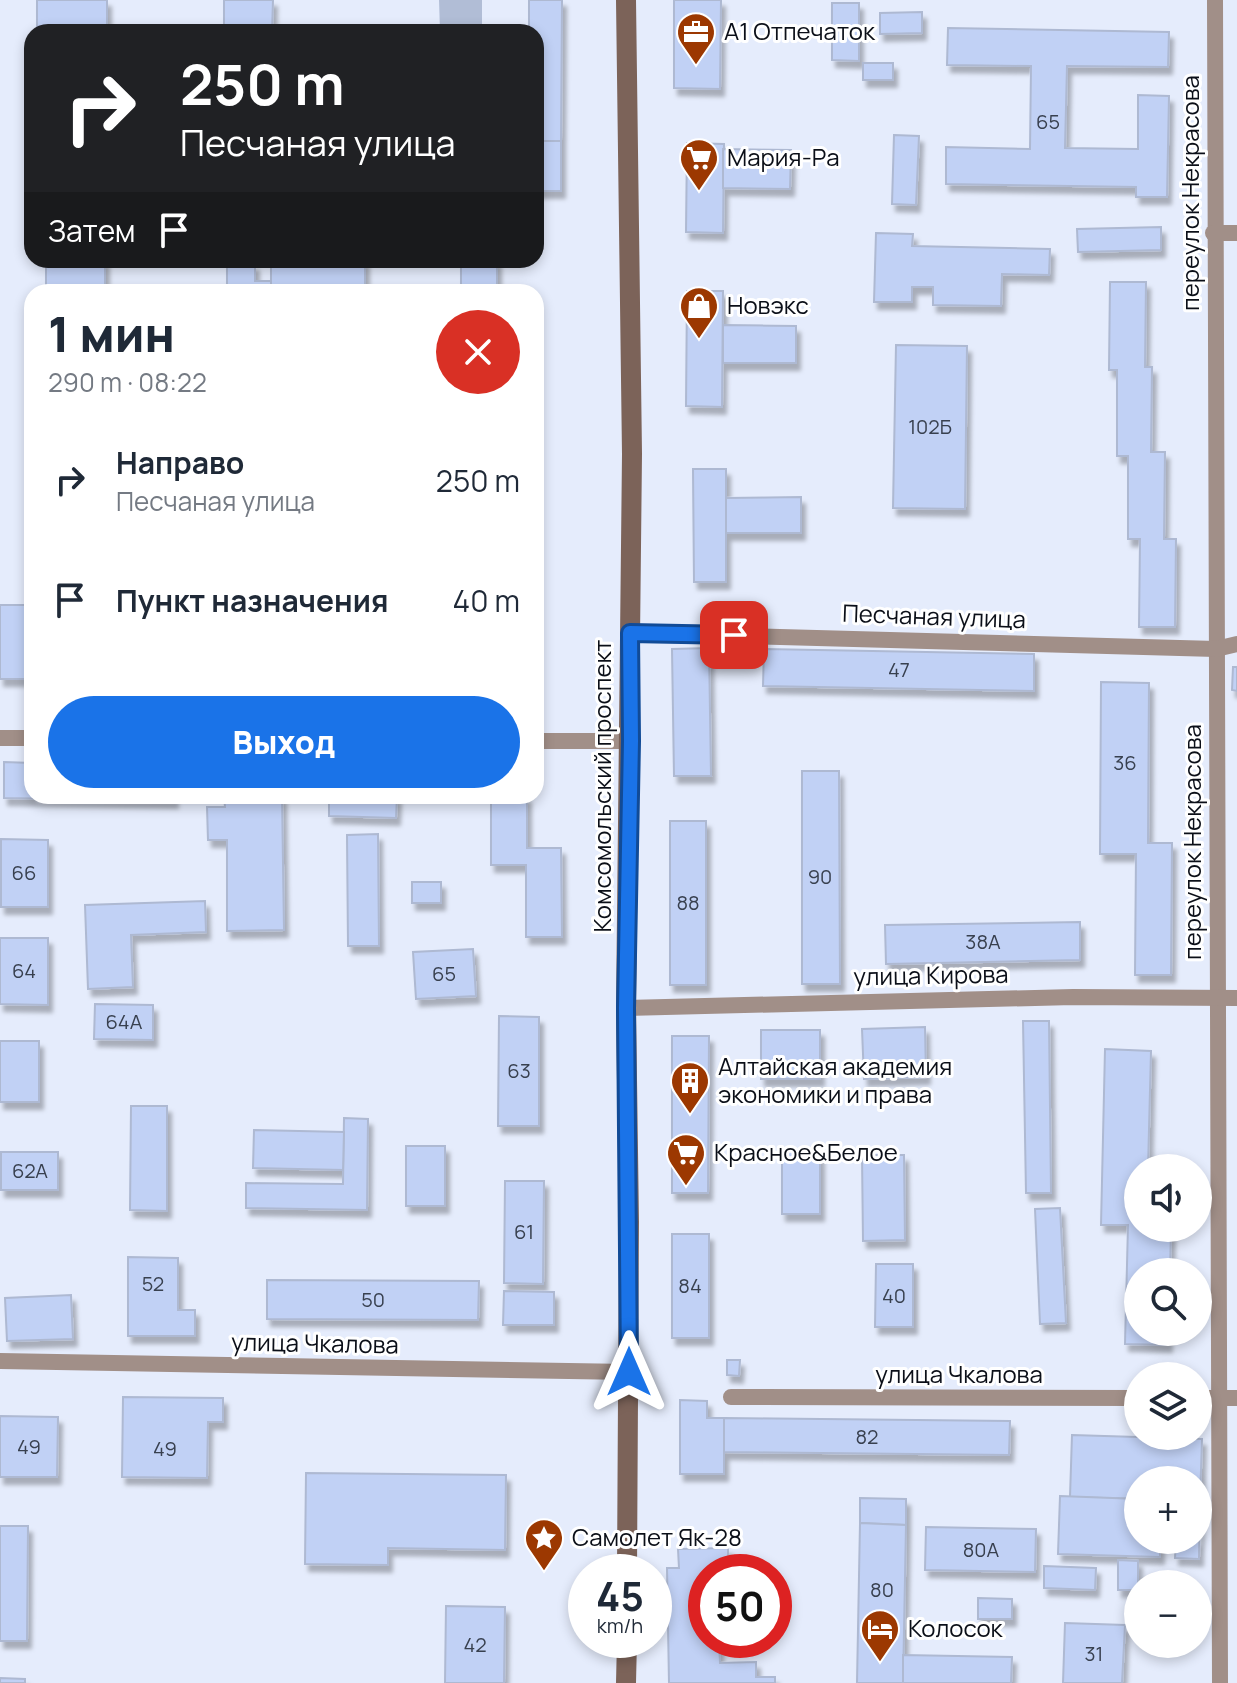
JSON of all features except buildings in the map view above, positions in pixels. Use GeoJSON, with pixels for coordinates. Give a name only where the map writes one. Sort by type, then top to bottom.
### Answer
{"type":"FeatureCollection","features":[{"type":"Feature","properties":{"kind":"main road","name":"Комсомольский проспект"},"geometry":{"type":"LineString","coordinates":[[626,0],[632,442],[626,1008],[627,1554]]}},
{"type":"Feature","properties":{"kind":"main road"},"geometry":{"type":"LineString","coordinates":[[626,1683],[627,1658]]}},
{"type":"Feature","properties":{"kind":"street","name":"переулок Некрасова"},"geometry":{"type":"LineString","coordinates":[[1215,0],[1213,233],[1220,1683]]}},
{"type":"Feature","properties":{"kind":"street"},"geometry":{"type":"LineString","coordinates":[[1213,233],[1237,233]]}},
{"type":"Feature","properties":{"kind":"street","name":"Песчаная улица"},"geometry":{"type":"LineString","coordinates":[[630,633],[1216,649],[1237,644]]}},
{"type":"Feature","properties":{"kind":"street"},"geometry":{"type":"LineString","coordinates":[[0,738],[24,738]]}},
{"type":"Feature","properties":{"kind":"street"},"geometry":{"type":"LineString","coordinates":[[544,741],[631,741]]}},
{"type":"Feature","properties":{"kind":"street","name":"улица Кирова"},"geometry":{"type":"LineString","coordinates":[[626,1008],[1058,997],[1237,998]]}},
{"type":"Feature","properties":{"kind":"street","name":"улица Чкалова"},"geometry":{"type":"LineString","coordinates":[[0,1361],[629,1372]]}},
{"type":"Feature","properties":{"kind":"street","name":"улица Чкалова"},"geometry":{"type":"LineString","coordinates":[[731,1397],[1124,1398]]}},
{"type":"Feature","properties":{"kind":"street"},"geometry":{"type":"LineString","coordinates":[[1212,1398],[1237,1398]]}},
{"type":"Feature","properties":{"kind":"shaded area"},"geometry":{"type":"Polygon","coordinates":[[[439,0],[482,0],[482,24],[440,24],[439,0]]]}},
{"type":"Feature","properties":{"kind":"place","name":"А1 Отпечаток"},"geometry":{"type":"Point","coordinates":[696,66]}},
{"type":"Feature","properties":{"kind":"place","name":"Мария-Ра"},"geometry":{"type":"Point","coordinates":[699,192]}},
{"type":"Feature","properties":{"kind":"place","name":"Новэкс"},"geometry":{"type":"Point","coordinates":[699,340]}},
{"type":"Feature","properties":{"kind":"place","name":"Алтайская академия экономики и права"},"geometry":{"type":"Point","coordinates":[690,1115]}},
{"type":"Feature","properties":{"kind":"place","name":"Красное&Белое"},"geometry":{"type":"Point","coordinates":[686,1187]}},
{"type":"Feature","properties":{"kind":"place","name":"Самолет Як-28"},"geometry":{"type":"Point","coordinates":[544,1572]}},
{"type":"Feature","properties":{"kind":"place","name":"Колосок"},"geometry":{"type":"Point","coordinates":[880,1663]}},
{"type":"Feature","properties":{"kind":"route"},"geometry":{"type":"LineString","coordinates":[[629,1372],[626,1008],[630,633],[734,635]]}}]}
